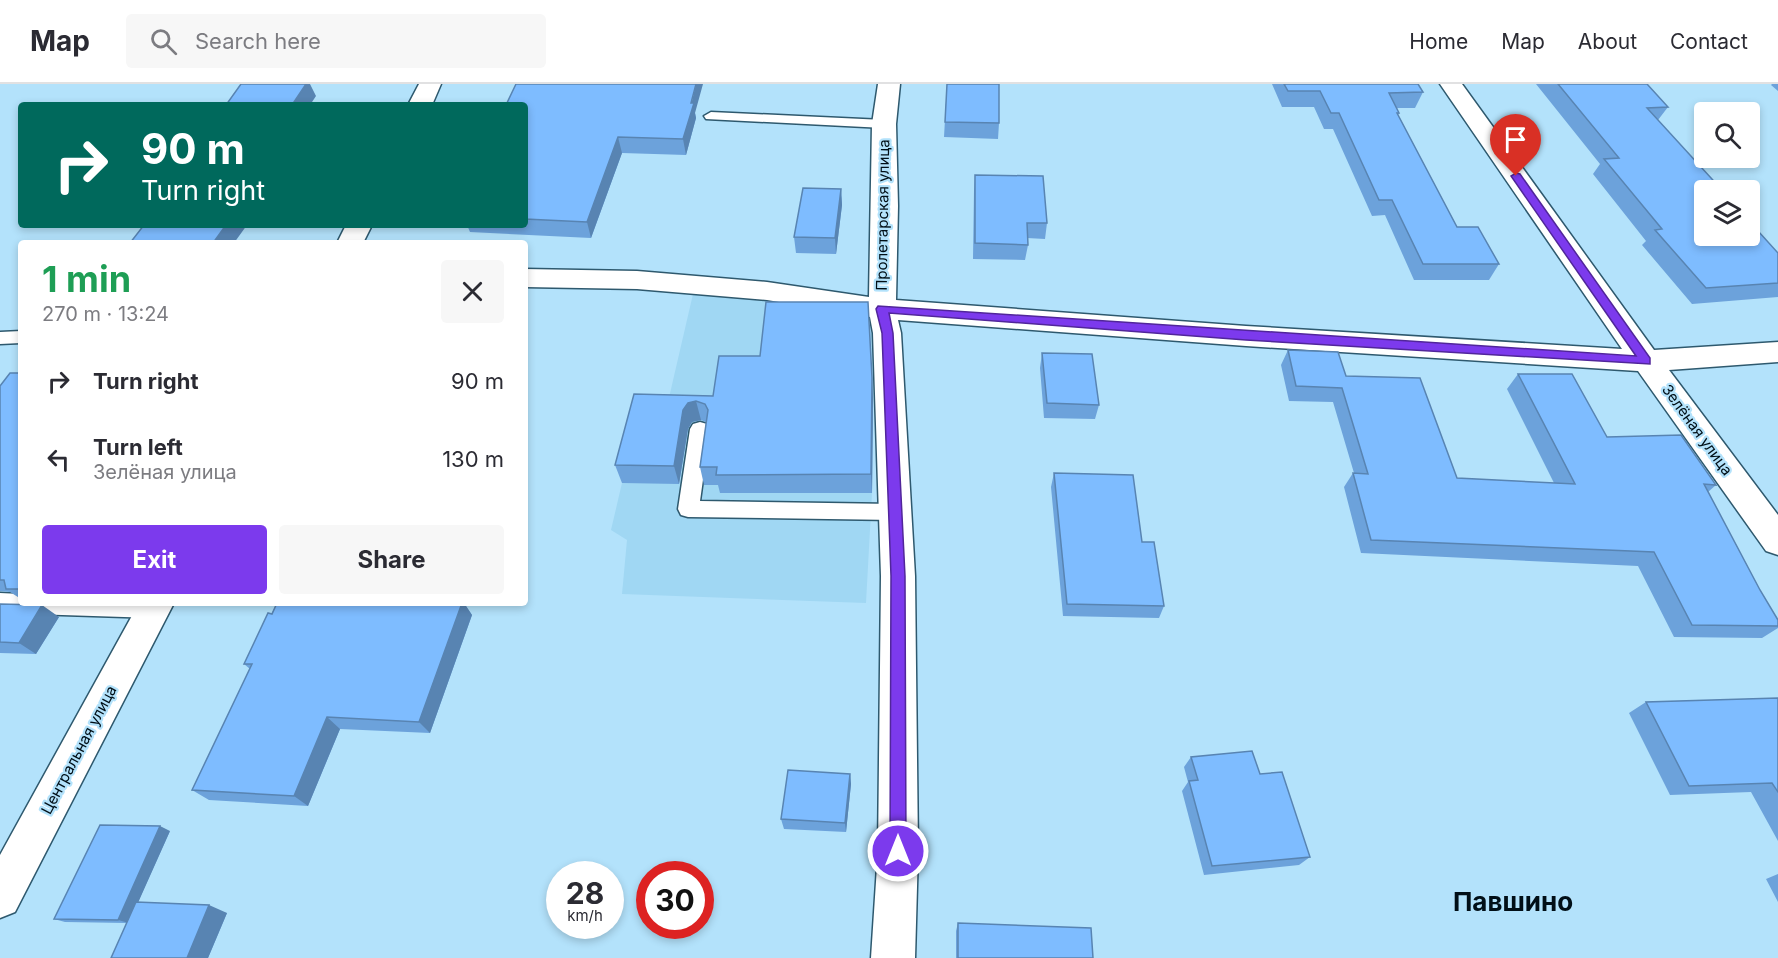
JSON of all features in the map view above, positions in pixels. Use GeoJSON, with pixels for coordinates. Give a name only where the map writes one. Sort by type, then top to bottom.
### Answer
{"type":"FeatureCollection","features":[{"type":"Feature","properties":{"kind":"street"},"geometry":{"type":"LineString","coordinates":[[421,102],[430,84]]}},
{"type":"Feature","properties":{"kind":"street","name":"Пролетарская улица"},"geometry":{"type":"LineString","coordinates":[[890,84],[884,124],[885,206],[882,309],[888,333],[898,576],[898,851],[893,958]]}},
{"type":"Feature","properties":{"kind":"street","name":"Зелёная улица"},"geometry":{"type":"LineString","coordinates":[[1451,84],[1646,361],[1778,541]]}},
{"type":"Feature","properties":{"kind":"street"},"geometry":{"type":"LineString","coordinates":[[528,278],[637,280],[755,290],[882,309],[1246,336],[1646,361],[1778,352]]}},
{"type":"Feature","properties":{"kind":"street","name":"Центральная улица"},"geometry":{"type":"LineString","coordinates":[[0,897],[155,606]]}},
{"type":"Feature","properties":{"kind":"lane"},"geometry":{"type":"LineString","coordinates":[[711,116],[884,124]]}},
{"type":"Feature","properties":{"kind":"lane"},"geometry":{"type":"LineString","coordinates":[[0,338],[18,337]]}},
{"type":"Feature","properties":{"kind":"lane"},"geometry":{"type":"LineString","coordinates":[[700,429],[688,509],[894,512]]}},
{"type":"Feature","properties":{"kind":"lane"},"geometry":{"type":"LineString","coordinates":[[0,603],[18,603]]}},
{"type":"Feature","properties":{"kind":"shaded area"},"geometry":{"type":"Polygon","coordinates":[[[693,294],[801,304],[854,315],[874,322],[872,493],[866,603],[622,594],[627,540],[611,530],[622,483],[642,402],[668,402],[693,294]]]}},
{"type":"Feature","properties":{"kind":"building"},"geometry":{"type":"Polygon","coordinates":[[[241,84],[306,84],[294,102],[228,102],[241,84]]]}},
{"type":"Feature","properties":{"kind":"building"},"geometry":{"type":"Polygon","coordinates":[[[516,84],[696,84],[691,103],[694,103],[683,139],[618,137],[587,222],[528,219],[528,102],[507,102],[516,84]]]}},
{"type":"Feature","properties":{"kind":"building"},"geometry":{"type":"Polygon","coordinates":[[[947,84],[999,84],[999,123],[945,122],[947,84]]]}},
{"type":"Feature","properties":{"kind":"building"},"geometry":{"type":"Polygon","coordinates":[[[1284,84],[1418,84],[1423,92],[1389,93],[1399,113],[1397,113],[1457,227],[1478,227],[1499,264],[1423,264],[1392,200],[1379,200],[1339,113],[1331,113],[1320,91],[1288,91],[1284,84]]]}},
{"type":"Feature","properties":{"kind":"building"},"geometry":{"type":"Polygon","coordinates":[[[1558,84],[1647,84],[1668,107],[1647,108],[1694,159],[1694,168],[1702,168],[1713,180],[1694,180],[1694,246],[1760,246],[1760,233],[1778,253],[1778,283],[1706,288],[1655,230],[1662,229],[1604,159],[1619,158],[1558,84]]]}},
{"type":"Feature","properties":{"kind":"building"},"geometry":{"type":"Polygon","coordinates":[[[975,175],[1043,176],[1047,223],[1027,223],[1028,245],[975,243],[975,175]]]}},
{"type":"Feature","properties":{"kind":"building"},"geometry":{"type":"Polygon","coordinates":[[[803,188],[841,189],[835,238],[794,237],[803,188]]]}},
{"type":"Feature","properties":{"kind":"building"},"geometry":{"type":"Polygon","coordinates":[[[142,228],[224,228],[215,240],[132,240],[142,228]]]}},
{"type":"Feature","properties":{"kind":"building"},"geometry":{"type":"Polygon","coordinates":[[[766,302],[868,302],[872,378],[871,474],[716,475],[717,467],[700,467],[708,410],[705,404],[696,401],[688,403],[683,410],[674,466],[615,465],[634,394],[713,396],[719,356],[760,356],[766,302]]]}},
{"type":"Feature","properties":{"kind":"building"},"geometry":{"type":"Polygon","coordinates":[[[1288,350],[1338,352],[1346,376],[1420,378],[1457,478],[1575,484],[1518,374],[1572,374],[1607,437],[1681,435],[1716,485],[1704,484],[1778,620],[1778,626],[1692,625],[1654,552],[1371,540],[1353,473],[1368,474],[1342,388],[1296,386],[1288,350]]]}},
{"type":"Feature","properties":{"kind":"building"},"geometry":{"type":"Polygon","coordinates":[[[1042,353],[1092,354],[1099,405],[1047,403],[1042,353]]]}},
{"type":"Feature","properties":{"kind":"building"},"geometry":{"type":"Polygon","coordinates":[[[10,373],[18,373],[18,589],[6,589],[4,580],[0,580],[0,386],[10,373]]]}},
{"type":"Feature","properties":{"kind":"building"},"geometry":{"type":"Polygon","coordinates":[[[1054,473],[1133,475],[1142,542],[1154,542],[1164,606],[1067,604],[1054,473]]]}},
{"type":"Feature","properties":{"kind":"building"},"geometry":{"type":"Polygon","coordinates":[[[0,604],[41,606],[19,643],[0,642],[0,604]]]}},
{"type":"Feature","properties":{"kind":"building"},"geometry":{"type":"Polygon","coordinates":[[[276,606],[461,606],[419,722],[327,717],[294,796],[192,790],[252,664],[244,664],[268,613],[272,614],[276,606]]]}},
{"type":"Feature","properties":{"kind":"building"},"geometry":{"type":"Polygon","coordinates":[[[1778,698],[1778,792],[1772,783],[1689,786],[1646,702],[1778,698]]]}},
{"type":"Feature","properties":{"kind":"building"},"geometry":{"type":"Polygon","coordinates":[[[1252,751],[1260,774],[1282,772],[1310,857],[1212,866],[1189,781],[1198,780],[1191,757],[1252,751]]]}},
{"type":"Feature","properties":{"kind":"building"},"geometry":{"type":"Polygon","coordinates":[[[788,770],[850,774],[845,823],[781,819],[788,770]]]}},
{"type":"Feature","properties":{"kind":"building"},"geometry":{"type":"Polygon","coordinates":[[[100,825],[160,826],[118,920],[54,919],[100,825]]]}},
{"type":"Feature","properties":{"kind":"building"},"geometry":{"type":"Polygon","coordinates":[[[136,902],[209,905],[187,958],[111,958],[136,902]]]}},
{"type":"Feature","properties":{"kind":"building"},"geometry":{"type":"Polygon","coordinates":[[[958,923],[1091,928],[1093,958],[958,958],[958,923]]]}},
{"type":"Feature","properties":{"kind":"district","name":"Павшино"},"geometry":{"type":"Point","coordinates":[1513,902]}},
{"type":"Feature","properties":{"kind":"route"},"geometry":{"type":"LineString","coordinates":[[898,851],[898,576],[888,333],[882,309],[1246,336],[1646,361],[1516,176]]}}]}
